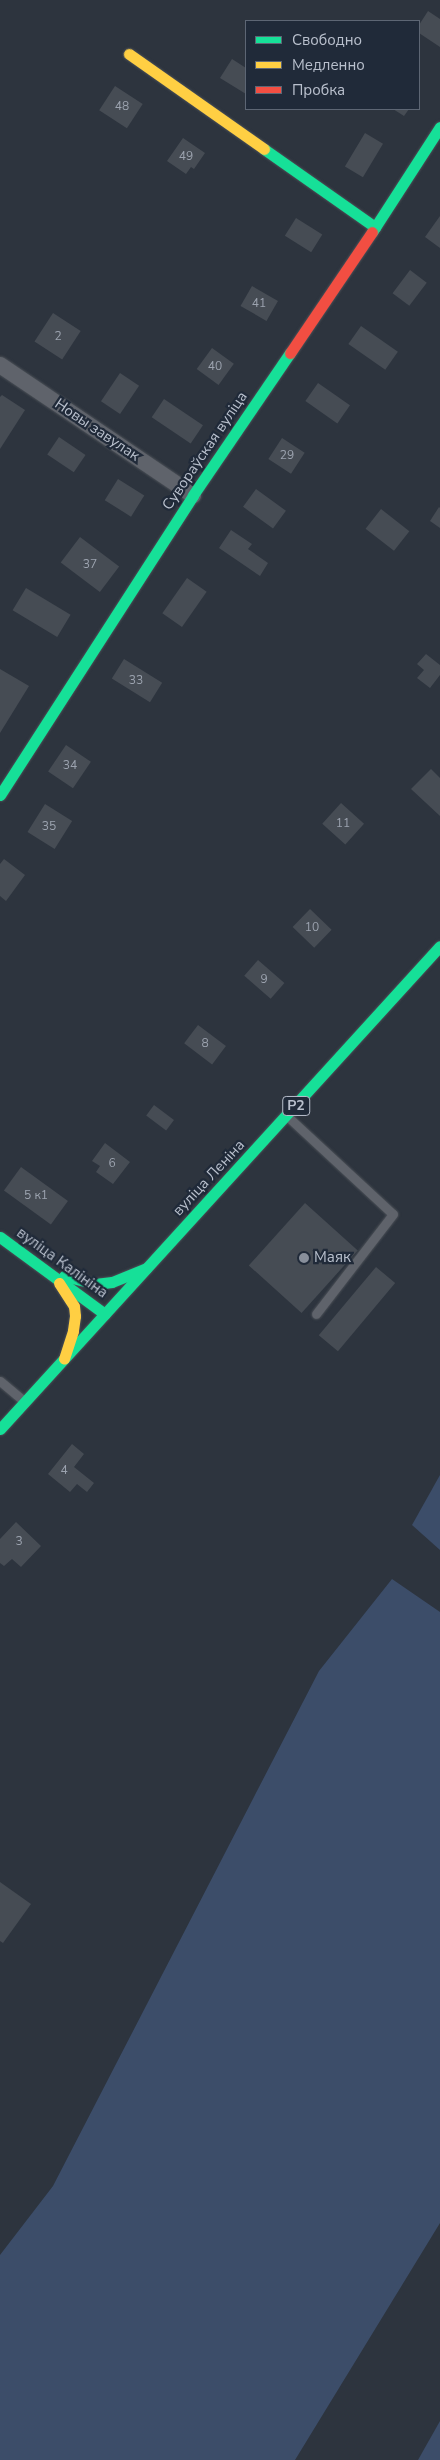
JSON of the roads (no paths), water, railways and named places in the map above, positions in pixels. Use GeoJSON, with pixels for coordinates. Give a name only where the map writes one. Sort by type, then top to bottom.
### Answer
{"type":"FeatureCollection","features":[{"type":"Feature","properties":{"kind":"street"},"geometry":{"type":"LineString","coordinates":[[129,54],[375,227]]}},
{"type":"Feature","properties":{"kind":"street","name":"Сувораўская вуліца"},"geometry":{"type":"LineString","coordinates":[[0,795],[193,495],[375,227],[440,127]]}},
{"type":"Feature","properties":{"kind":"street","name":"Новы завулак"},"geometry":{"type":"LineString","coordinates":[[0,365],[193,495]]}},
{"type":"Feature","properties":{"kind":"street","name":"вуліца Леніна"},"geometry":{"type":"LineString","coordinates":[[0,1429],[440,946]]}},
{"type":"Feature","properties":{"kind":"street","name":"вуліца Калініна"},"geometry":{"type":"LineString","coordinates":[[0,1237],[105,1314]]}},
{"type":"Feature","properties":{"kind":"street"},"geometry":{"type":"LineString","coordinates":[[46,1269],[76,1281],[95,1284],[112,1282],[137,1273],[151,1264]]}},
{"type":"Feature","properties":{"kind":"street"},"geometry":{"type":"LineString","coordinates":[[46,1269],[64,1289],[74,1306],[73,1331],[64,1359]]}},
{"type":"Feature","properties":{"kind":"lane"},"geometry":{"type":"LineString","coordinates":[[287,1116],[393,1214],[316,1314]]}},
{"type":"Feature","properties":{"kind":"lane"},"geometry":{"type":"LineString","coordinates":[[0,1381],[25,1401]]}},
{"type":"Feature","properties":{"kind":"water"},"geometry":{"type":"Polygon","coordinates":[[[440,1475],[440,1550],[412,1525],[440,1475]]]}},
{"type":"Feature","properties":{"kind":"water"},"geometry":{"type":"Polygon","coordinates":[[[392,1579],[440,1612],[440,2223],[295,2460],[0,2460],[0,2255],[53,2186],[319,1671],[392,1579]]]}},
{"type":"Feature","properties":{"kind":"water"},"geometry":{"type":"Polygon","coordinates":[[[440,2421],[440,2460],[418,2460],[440,2421]]]}},
{"type":"Feature","properties":{"kind":"place","name":"Маяк"},"geometry":{"type":"Point","coordinates":[304,1258]}}]}
